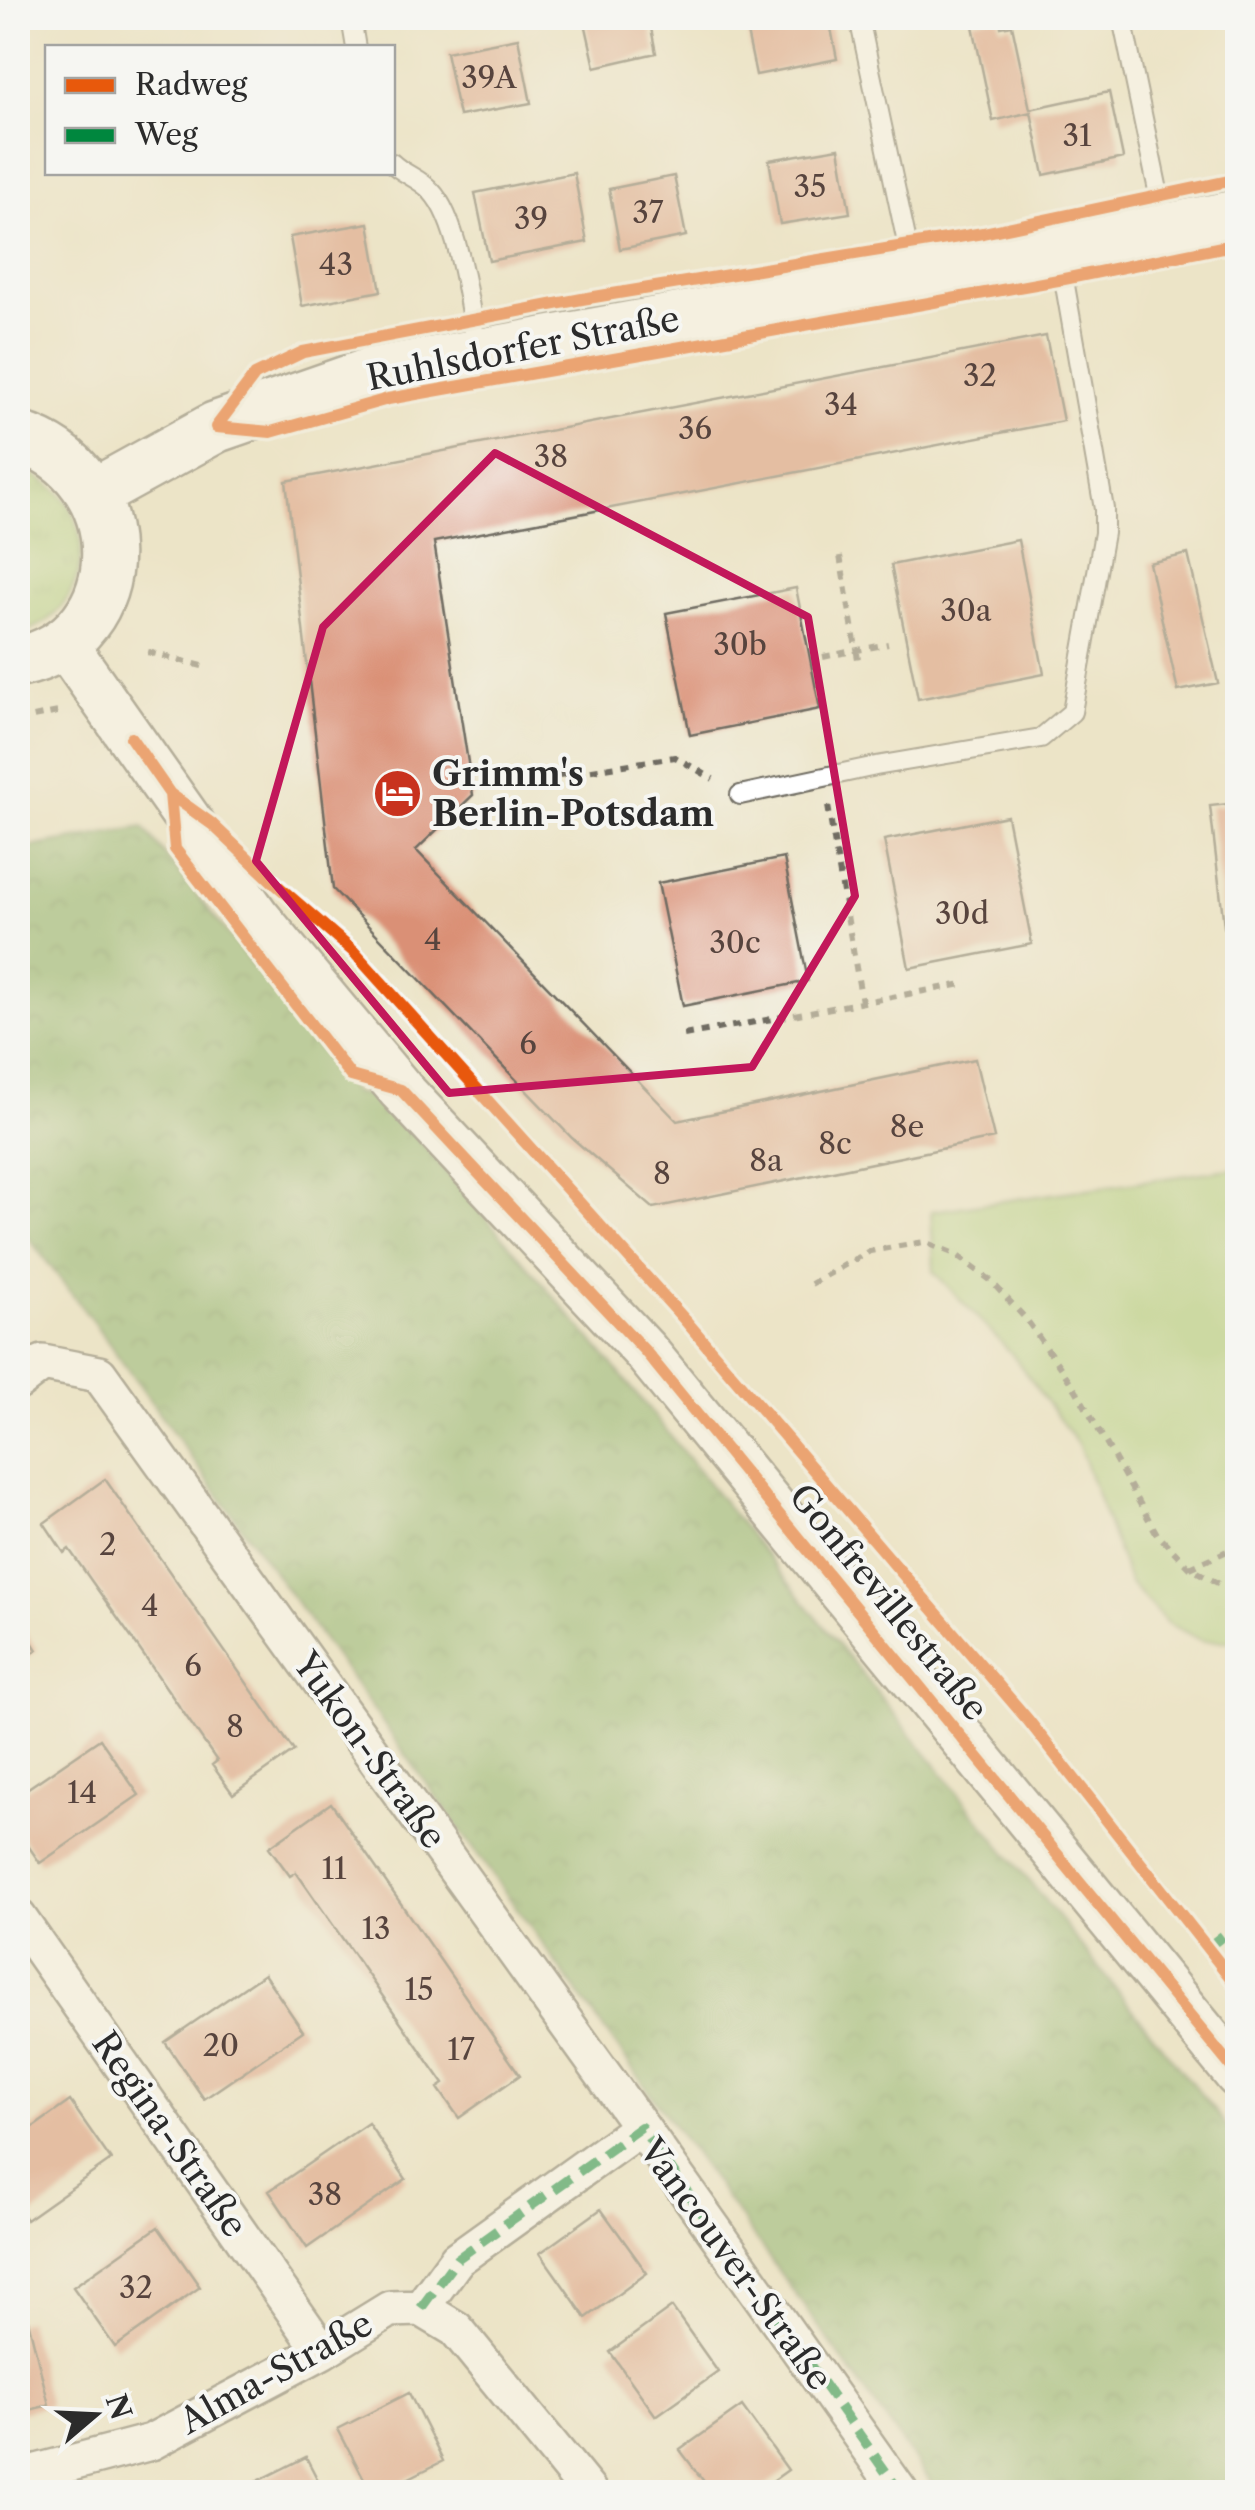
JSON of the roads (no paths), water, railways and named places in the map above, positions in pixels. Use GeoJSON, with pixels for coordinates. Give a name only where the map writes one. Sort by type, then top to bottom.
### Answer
{"type":"FeatureCollection","features":[{"type":"Feature","properties":{"kind":"main road","name":"Ruhlsdorfer Straße"},"geometry":{"type":"LineString","coordinates":[[94,494],[216,427],[368,374],[1238,214]]}},
{"type":"Feature","properties":{"kind":"main road"},"geometry":{"type":"LineString","coordinates":[[18,438],[37,443],[79,473],[94,494],[106,524],[108,558],[102,590],[86,618],[63,642],[18,662]]}},
{"type":"Feature","properties":{"kind":"street","name":"Gonfrevillestraße"},"geometry":{"type":"LineString","coordinates":[[63,642],[256,916],[401,1090],[645,1351],[1238,2074]]}},
{"type":"Feature","properties":{"kind":"street","name":"Yukon-Straße"},"geometry":{"type":"LineString","coordinates":[[18,1382],[43,1363],[99,1374],[641,2127]]}},
{"type":"Feature","properties":{"kind":"street","name":"Regina-Straße"},"geometry":{"type":"LineString","coordinates":[[18,1916],[322,2351]]}},
{"type":"Feature","properties":{"kind":"street","name":"Vancouver-Straße"},"geometry":{"type":"LineString","coordinates":[[421,2308],[456,2259],[641,2127],[900,2492]]}},
{"type":"Feature","properties":{"kind":"street","name":"Alma-Straße"},"geometry":{"type":"LineString","coordinates":[[18,2477],[151,2442],[322,2351],[390,2308],[421,2308]]}},
{"type":"Feature","properties":{"kind":"street"},"geometry":{"type":"LineString","coordinates":[[421,2308],[456,2329],[589,2492]]}},
{"type":"Feature","properties":{"kind":"lane"},"geometry":{"type":"LineString","coordinates":[[356,45],[353,30],[358,18]]}},
{"type":"Feature","properties":{"kind":"lane"},"geometry":{"type":"LineString","coordinates":[[859,18],[914,276]]}},
{"type":"Feature","properties":{"kind":"lane"},"geometry":{"type":"LineString","coordinates":[[1122,18],[1166,229]]}},
{"type":"Feature","properties":{"kind":"lane"},"geometry":{"type":"LineString","coordinates":[[395,165],[431,190],[448,220],[478,356]]}},
{"type":"Feature","properties":{"kind":"lane"},"geometry":{"type":"LineString","coordinates":[[740,795],[1041,738],[1072,712],[1104,532],[1104,510],[1058,250]]}},
{"type":"Feature","properties":{"kind":"place","name":"Grimm's Berlin-Potsdam"},"geometry":{"type":"Point","coordinates":[397,793]}}]}
